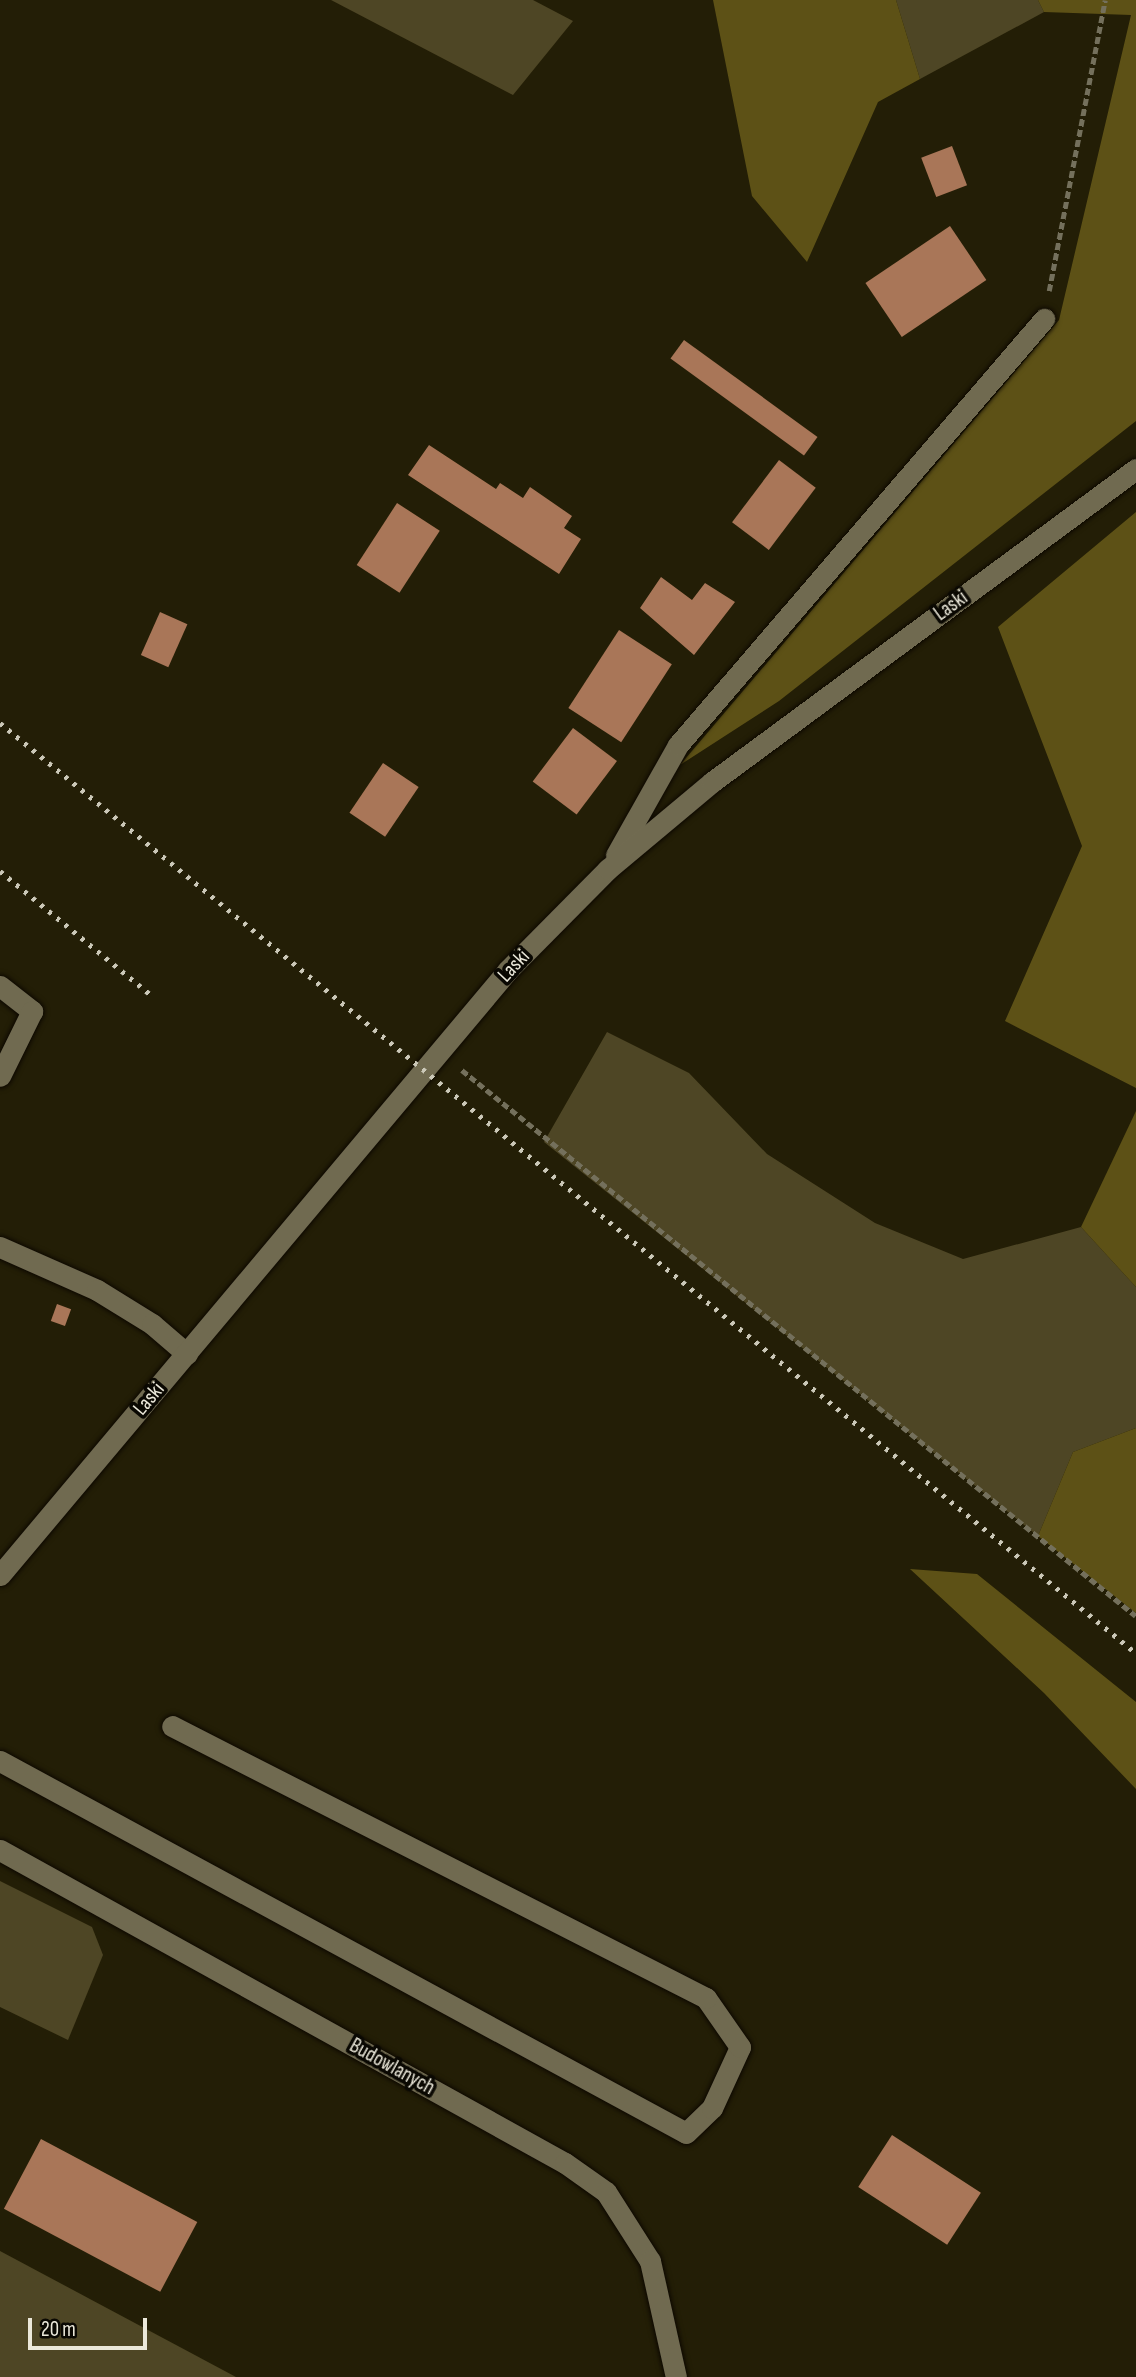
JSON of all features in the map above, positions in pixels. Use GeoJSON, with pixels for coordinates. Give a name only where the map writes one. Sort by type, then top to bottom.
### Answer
{"type":"FeatureCollection","features":[{"type":"Feature","properties":{"kind":"street"},"geometry":{"type":"LineString","coordinates":[[608,869],[678,745],[1044,319]]}},
{"type":"Feature","properties":{"kind":"street","name":"Laski"},"geometry":{"type":"LineString","coordinates":[[0,1575],[508,970],[608,869],[712,782],[1136,469]]}},
{"type":"Feature","properties":{"kind":"street"},"geometry":{"type":"LineString","coordinates":[[0,986],[32,1012],[0,1076]]}},
{"type":"Feature","properties":{"kind":"street"},"geometry":{"type":"LineString","coordinates":[[0,1247],[97,1290],[152,1324],[187,1354]]}},
{"type":"Feature","properties":{"kind":"street"},"geometry":{"type":"LineString","coordinates":[[0,1761],[686,2133],[712,2108],[740,2047],[706,1998],[172,1726]]}},
{"type":"Feature","properties":{"kind":"street","name":"Budowlanych"},"geometry":{"type":"LineString","coordinates":[[0,1850],[565,2163],[606,2192],[650,2261],[676,2377]]}},
{"type":"Feature","properties":{"kind":"path"},"geometry":{"type":"LineString","coordinates":[[1044,319],[1105,0]]}},
{"type":"Feature","properties":{"kind":"path"},"geometry":{"type":"LineString","coordinates":[[440,1053],[1136,1616]]}},
{"type":"Feature","properties":{"kind":"shaded area"},"geometry":{"type":"Polygon","coordinates":[[[331,0],[533,0],[573,21],[513,95],[331,0]]]}},
{"type":"Feature","properties":{"kind":"shaded area"},"geometry":{"type":"Polygon","coordinates":[[[713,0],[896,0],[920,79],[878,102],[807,262],[752,196],[713,0]]]}},
{"type":"Feature","properties":{"kind":"shaded area"},"geometry":{"type":"Polygon","coordinates":[[[896,0],[1038,0],[1044,12],[920,79],[896,0]]]}},
{"type":"Feature","properties":{"kind":"shaded area"},"geometry":{"type":"Polygon","coordinates":[[[1038,0],[1136,0],[1136,421],[779,701],[680,765],[1059,320],[1131,15],[1044,12],[1038,0]]]}},
{"type":"Feature","properties":{"kind":"shaded area"},"geometry":{"type":"Polygon","coordinates":[[[1136,512],[1136,1088],[1005,1021],[1082,846],[998,627],[1136,512]]]}},
{"type":"Feature","properties":{"kind":"shaded area"},"geometry":{"type":"Polygon","coordinates":[[[607,1032],[689,1073],[767,1154],[875,1223],[963,1259],[1081,1227],[1136,1287],[1136,1428],[1073,1452],[1038,1536],[544,1142],[607,1032]]]}},
{"type":"Feature","properties":{"kind":"shaded area"},"geometry":{"type":"Polygon","coordinates":[[[1136,1111],[1136,1287],[1081,1227],[1136,1111]]]}},
{"type":"Feature","properties":{"kind":"shaded area"},"geometry":{"type":"Polygon","coordinates":[[[1136,1428],[1136,1613],[1038,1536],[1073,1452],[1136,1428]]]}},
{"type":"Feature","properties":{"kind":"shaded area"},"geometry":{"type":"Polygon","coordinates":[[[910,1569],[977,1574],[1136,1702],[1136,1789],[1044,1693],[910,1569]]]}},
{"type":"Feature","properties":{"kind":"shaded area"},"geometry":{"type":"Polygon","coordinates":[[[0,1881],[92,1927],[103,1955],[68,2040],[0,2007],[0,1881]]]}},
{"type":"Feature","properties":{"kind":"shaded area"},"geometry":{"type":"Polygon","coordinates":[[[0,2251],[236,2377],[0,2377],[0,2251]]]}},
{"type":"Feature","properties":{"kind":"building"},"geometry":{"type":"Polygon","coordinates":[[[952,146],[967,185],[936,197],[921,158],[952,146]]]}},
{"type":"Feature","properties":{"kind":"building"},"geometry":{"type":"Polygon","coordinates":[[[950,226],[986,280],[902,337],[865,283],[950,226]]]}},
{"type":"Feature","properties":{"kind":"building"},"geometry":{"type":"Polygon","coordinates":[[[684,340],[817,437],[804,456],[670,359],[684,340]]]}},
{"type":"Feature","properties":{"kind":"building"},"geometry":{"type":"Polygon","coordinates":[[[429,445],[496,489],[500,483],[523,498],[530,487],[572,516],[564,528],[581,539],[559,574],[408,475],[429,445]]]}},
{"type":"Feature","properties":{"kind":"building"},"geometry":{"type":"Polygon","coordinates":[[[779,460],[816,488],[769,550],[732,522],[779,460]]]}},
{"type":"Feature","properties":{"kind":"building"},"geometry":{"type":"Polygon","coordinates":[[[397,503],[440,531],[399,593],[357,565],[397,503]]]}},
{"type":"Feature","properties":{"kind":"building"},"geometry":{"type":"Polygon","coordinates":[[[661,577],[692,600],[705,583],[735,602],[694,655],[640,608],[661,577]]]}},
{"type":"Feature","properties":{"kind":"building"},"geometry":{"type":"Polygon","coordinates":[[[160,612],[187,624],[168,667],[141,655],[160,612]]]}},
{"type":"Feature","properties":{"kind":"building"},"geometry":{"type":"Polygon","coordinates":[[[619,630],[672,664],[621,742],[568,708],[619,630]]]}},
{"type":"Feature","properties":{"kind":"building"},"geometry":{"type":"Polygon","coordinates":[[[573,728],[617,761],[577,815],[533,782],[573,728]]]}},
{"type":"Feature","properties":{"kind":"building"},"geometry":{"type":"Polygon","coordinates":[[[383,763],[419,787],[385,837],[349,813],[383,763]]]}},
{"type":"Feature","properties":{"kind":"building"},"geometry":{"type":"Polygon","coordinates":[[[57,1304],[71,1309],[65,1326],[51,1321],[57,1304]]]}},
{"type":"Feature","properties":{"kind":"building"},"geometry":{"type":"Polygon","coordinates":[[[892,2135],[981,2193],[947,2245],[858,2187],[892,2135]]]}},
{"type":"Feature","properties":{"kind":"building"},"geometry":{"type":"Polygon","coordinates":[[[41,2139],[197,2222],[160,2292],[4,2209],[41,2139]]]}},
{"type":"Feature","properties":{"kind":"railway"},"geometry":{"type":"LineString","coordinates":[[0,723],[1136,1653]]}},
{"type":"Feature","properties":{"kind":"railway"},"geometry":{"type":"LineString","coordinates":[[0,871],[152,996]]}}]}
